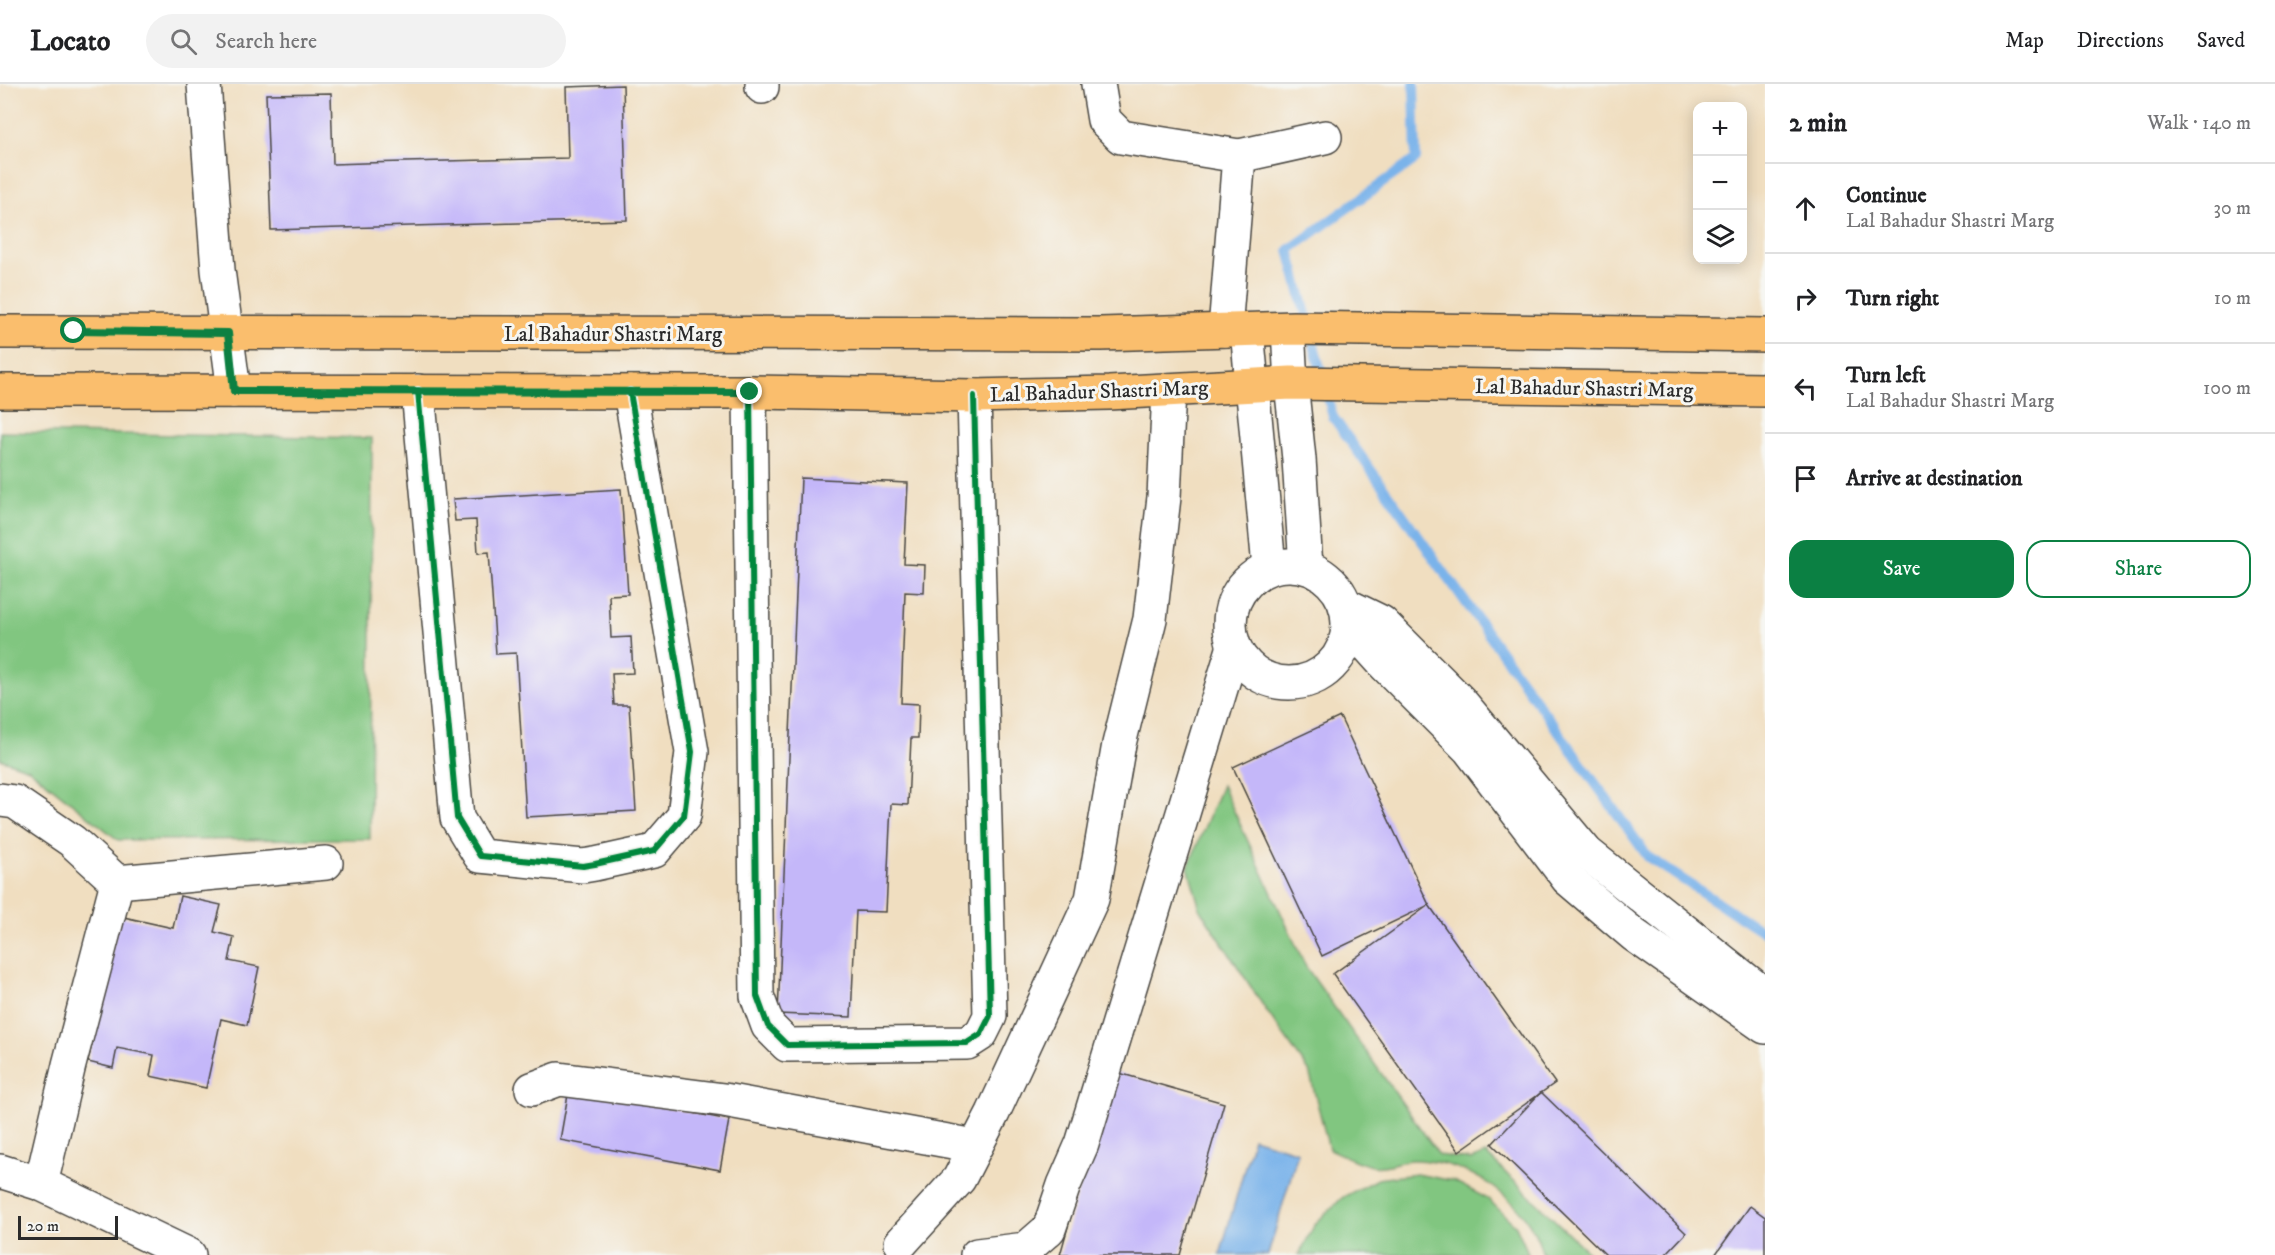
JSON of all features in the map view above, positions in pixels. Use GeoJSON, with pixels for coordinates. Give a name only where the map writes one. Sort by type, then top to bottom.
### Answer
{"type":"FeatureCollection","features":[{"type":"Feature","properties":{"kind":"main road","name":"Lal Bahadur Shastri Marg"},"geometry":{"type":"LineString","coordinates":[[0,332],[1101,334],[1326,329],[1765,335]]}},
{"type":"Feature","properties":{"kind":"main road","name":"Lal Bahadur Shastri Marg"},"geometry":{"type":"LineString","coordinates":[[0,390],[750,392],[974,396],[1299,383],[1765,390]]}},
{"type":"Feature","properties":{"kind":"street"},"geometry":{"type":"LineString","coordinates":[[204,84],[218,270],[234,391]]}},
{"type":"Feature","properties":{"kind":"street"},"geometry":{"type":"LineString","coordinates":[[1098,84],[1104,120],[1121,137],[1239,156],[1325,137]]}},
{"type":"Feature","properties":{"kind":"street"},"geometry":{"type":"LineString","coordinates":[[1239,156],[1236,330],[1252,385],[1269,567]]}},
{"type":"Feature","properties":{"kind":"street"},"geometry":{"type":"LineString","coordinates":[[1291,329],[1299,383],[1299,459],[1306,567]]}},
{"type":"Feature","properties":{"kind":"street"},"geometry":{"type":"LineString","coordinates":[[902,1243],[959,1179],[993,1113],[1092,899],[1119,744],[1150,619],[1164,496],[1169,390]]}},
{"type":"Feature","properties":{"kind":"street"},"geometry":{"type":"LineString","coordinates":[[418,391],[457,818],[480,856],[583,866],[654,851],[684,816],[692,752],[630,392]]}},
{"type":"Feature","properties":{"kind":"street"},"geometry":{"type":"LineString","coordinates":[[750,392],[757,996],[768,1026],[787,1045],[968,1043],[981,1034],[990,1016],[974,396]]}},
{"type":"Feature","properties":{"kind":"street"},"geometry":{"type":"LineString","coordinates":[[1347,615],[1345,645],[1335,662],[1320,676],[1300,683],[1280,684],[1260,677],[1244,664],[1234,646],[1229,626],[1232,606],[1240,589],[1253,576],[1269,567],[1288,564],[1306,567],[1323,575],[1337,588],[1347,615],[1469,749],[1568,879],[1634,935],[1765,1027]]}},
{"type":"Feature","properties":{"kind":"street"},"geometry":{"type":"LineString","coordinates":[[1347,615],[1381,622],[1460,701],[1587,853],[1765,995]]}},
{"type":"Feature","properties":{"kind":"street"},"geometry":{"type":"LineString","coordinates":[[977,1255],[1026,1249],[1049,1229],[1064,1185],[1082,1144],[1234,646]]}},
{"type":"Feature","properties":{"kind":"street"},"geometry":{"type":"LineString","coordinates":[[0,800],[15,802],[72,841],[117,882],[326,863]]}},
{"type":"Feature","properties":{"kind":"street"},"geometry":{"type":"LineString","coordinates":[[41,1184],[69,1065],[117,882]]}},
{"type":"Feature","properties":{"kind":"street"},"geometry":{"type":"LineString","coordinates":[[532,1089],[559,1079],[724,1100],[975,1146]]}},
{"type":"Feature","properties":{"kind":"street"},"geometry":{"type":"LineString","coordinates":[[0,1171],[41,1184],[189,1255]]}},
{"type":"Feature","properties":{"kind":"green space"},"geometry":{"type":"Polygon","coordinates":[[[0,432],[372,438],[370,839],[118,840],[29,769],[0,759],[0,432]]]}},
{"type":"Feature","properties":{"kind":"green space"},"geometry":{"type":"Polygon","coordinates":[[[1222,785],[1306,967],[1439,1155],[1471,1160],[1486,1154],[1591,1255],[1543,1255],[1524,1217],[1494,1187],[1475,1176],[1434,1162],[1413,1160],[1372,1166],[1329,1149],[1309,1071],[1200,909],[1188,867],[1222,785]]]}},
{"type":"Feature","properties":{"kind":"green space"},"geometry":{"type":"Polygon","coordinates":[[[1416,1174],[1454,1181],[1488,1199],[1516,1226],[1529,1255],[1299,1255],[1315,1224],[1343,1197],[1377,1179],[1416,1174]]]}},
{"type":"Feature","properties":{"kind":"water"},"geometry":{"type":"Polygon","coordinates":[[[1253,1138],[1298,1152],[1268,1255],[1220,1255],[1253,1138]]]}},
{"type":"Feature","properties":{"kind":"building"},"geometry":{"type":"Polygon","coordinates":[[[623,85],[627,220],[271,230],[266,94],[331,93],[333,164],[568,158],[566,87],[623,85]]]}},
{"type":"Feature","properties":{"kind":"building"},"geometry":{"type":"Polygon","coordinates":[[[801,478],[908,483],[904,564],[925,565],[924,593],[905,592],[901,703],[919,704],[918,738],[911,738],[908,805],[891,804],[886,912],[856,911],[851,1017],[778,1014],[801,478]]]}},
{"type":"Feature","properties":{"kind":"building"},"geometry":{"type":"Polygon","coordinates":[[[621,489],[628,594],[609,595],[611,638],[631,637],[633,673],[612,674],[614,705],[629,705],[636,811],[526,817],[516,653],[496,654],[489,552],[478,553],[476,520],[455,521],[453,499],[621,489]]]}},
{"type":"Feature","properties":{"kind":"building"},"geometry":{"type":"Polygon","coordinates":[[[1340,717],[1429,905],[1322,956],[1233,767],[1340,717]]]}},
{"type":"Feature","properties":{"kind":"building"},"geometry":{"type":"Polygon","coordinates":[[[180,896],[221,905],[214,932],[234,937],[229,961],[259,967],[247,1025],[221,1019],[206,1088],[150,1076],[154,1055],[117,1048],[113,1068],[88,1062],[119,916],[173,928],[180,896]]]}},
{"type":"Feature","properties":{"kind":"building"},"geometry":{"type":"Polygon","coordinates":[[[1429,905],[1555,1083],[1459,1151],[1333,974],[1429,905]]]}},
{"type":"Feature","properties":{"kind":"building"},"geometry":{"type":"Polygon","coordinates":[[[1112,1071],[1224,1103],[1180,1255],[1060,1255],[1112,1071]]]}},
{"type":"Feature","properties":{"kind":"building"},"geometry":{"type":"Polygon","coordinates":[[[569,1089],[729,1120],[720,1170],[560,1140],[569,1089]]]}},
{"type":"Feature","properties":{"kind":"building"},"geometry":{"type":"Polygon","coordinates":[[[1541,1092],[1686,1233],[1665,1255],[1606,1255],[1492,1144],[1541,1092]]]}},
{"type":"Feature","properties":{"kind":"building"},"geometry":{"type":"Polygon","coordinates":[[[1750,1206],[1765,1217],[1765,1255],[1715,1255],[1750,1206]]]}},
{"type":"Feature","properties":{"kind":"waterway"},"geometry":{"type":"LineString","coordinates":[[1414,84],[1416,159],[1289,250],[1333,417],[1648,857],[1765,933]]}},
{"type":"Feature","properties":{"kind":"cycle path"},"geometry":{"type":"LineString","coordinates":[[418,391],[457,818],[480,856],[583,866],[654,851],[684,816],[692,752],[630,392]]}},
{"type":"Feature","properties":{"kind":"cycle path"},"geometry":{"type":"LineString","coordinates":[[750,392],[757,996],[768,1026],[787,1045],[967,1043],[981,1034],[990,1016],[974,396]]}},
{"type":"Feature","properties":{"kind":"route"},"geometry":{"type":"LineString","coordinates":[[74,331],[228,333],[234,391],[750,392]]}}]}
